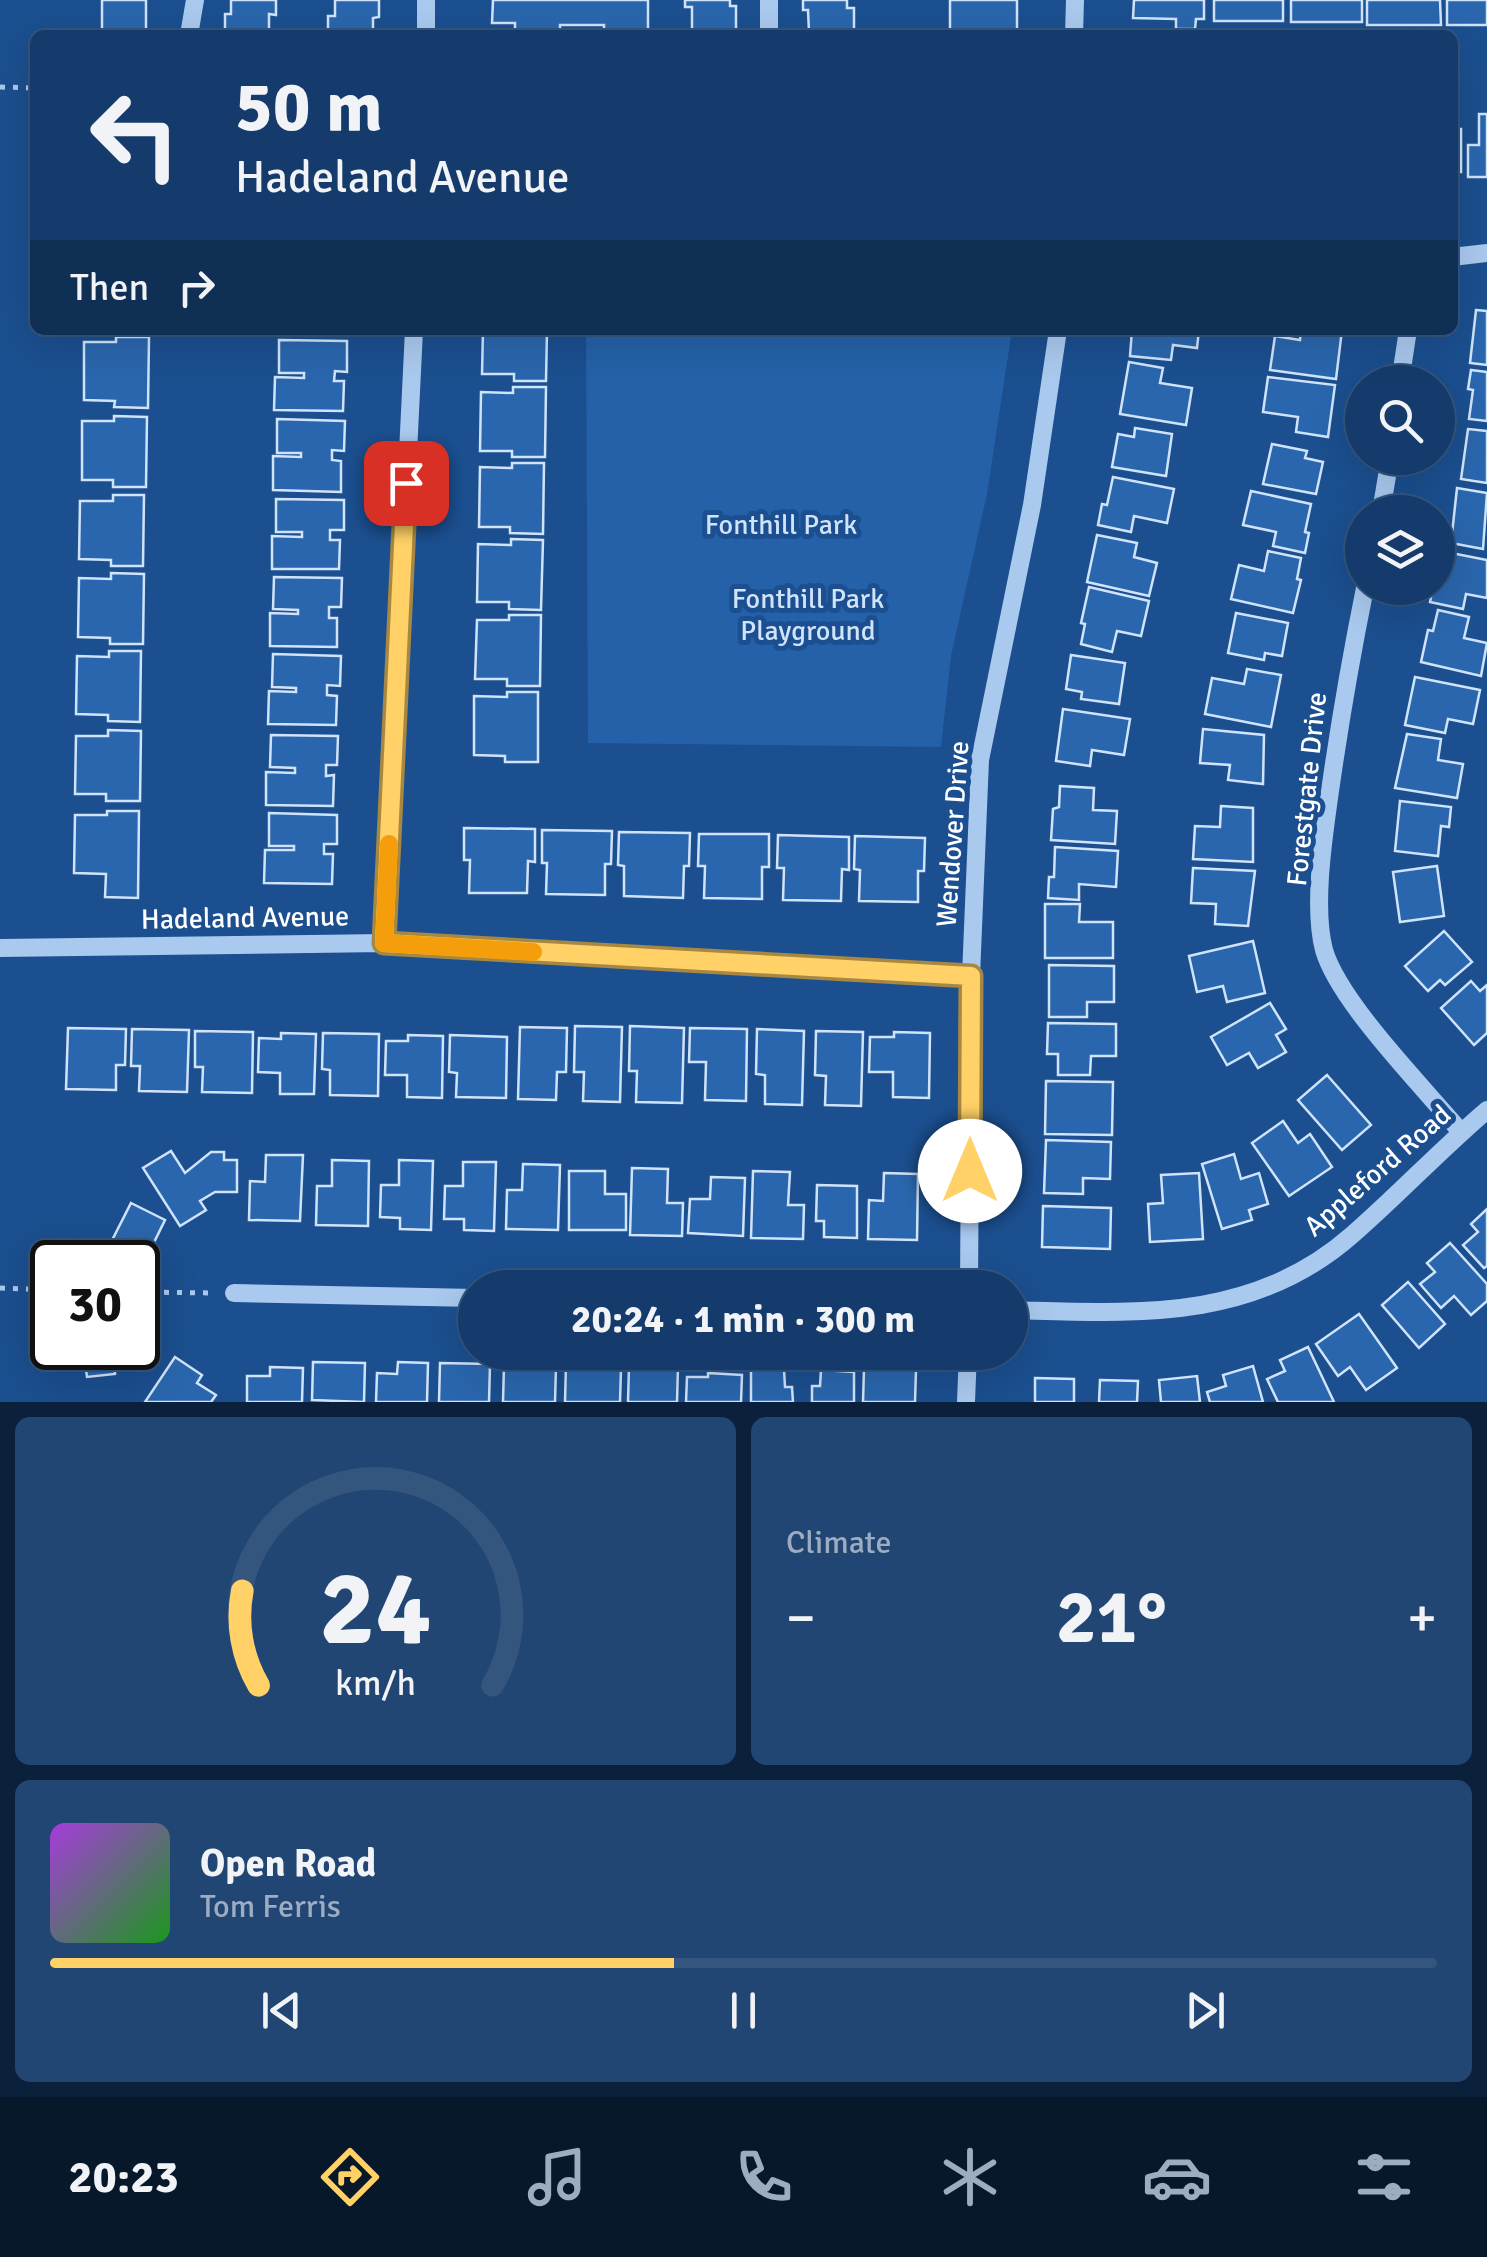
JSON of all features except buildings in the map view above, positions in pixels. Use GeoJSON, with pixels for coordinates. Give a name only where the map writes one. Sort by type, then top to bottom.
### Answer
{"type":"FeatureCollection","features":[{"type":"Feature","properties":{"kind":"street"},"geometry":{"type":"LineString","coordinates":[[190,30],[194,0]]}},
{"type":"Feature","properties":{"kind":"street"},"geometry":{"type":"LineString","coordinates":[[426,0],[426,30]]}},
{"type":"Feature","properties":{"kind":"street"},"geometry":{"type":"LineString","coordinates":[[769,0],[769,30]]}},
{"type":"Feature","properties":{"kind":"street"},"geometry":{"type":"LineString","coordinates":[[1074,30],[1075,0]]}},
{"type":"Feature","properties":{"kind":"street"},"geometry":{"type":"LineString","coordinates":[[1458,255],[1487,253]]}},
{"type":"Feature","properties":{"kind":"street"},"geometry":{"type":"LineString","coordinates":[[384,943],[414,335]]}},
{"type":"Feature","properties":{"kind":"street","name":"Wendover Drive"},"geometry":{"type":"LineString","coordinates":[[969,1270],[971,976],[980,760],[1025,542],[1057,335]]}},
{"type":"Feature","properties":{"kind":"street"},"geometry":{"type":"LineString","coordinates":[[1403,365],[1407,335]]}},
{"type":"Feature","properties":{"kind":"street","name":"Forestgate Drive"},"geometry":{"type":"LineString","coordinates":[[1362,605],[1345,686],[1323,844],[1320,895],[1324,950],[1346,994],[1461,1132]]}},
{"type":"Feature","properties":{"kind":"street","name":"Hadeland Avenue"},"geometry":{"type":"LineString","coordinates":[[0,948],[384,943],[971,976]]}},
{"type":"Feature","properties":{"kind":"street","name":"Appleford Road"},"geometry":{"type":"LineString","coordinates":[[1028,1310],[1139,1313],[1212,1306],[1284,1282],[1350,1238],[1487,1110]]}},
{"type":"Feature","properties":{"kind":"street"},"geometry":{"type":"LineString","coordinates":[[234,1293],[458,1298]]}},
{"type":"Feature","properties":{"kind":"street"},"geometry":{"type":"LineString","coordinates":[[966,1402],[967,1370]]}},
{"type":"Feature","properties":{"kind":"path"},"geometry":{"type":"LineString","coordinates":[[0,88],[30,88]]}},
{"type":"Feature","properties":{"kind":"path"},"geometry":{"type":"LineString","coordinates":[[0,1288],[30,1289]]}},
{"type":"Feature","properties":{"kind":"path"},"geometry":{"type":"LineString","coordinates":[[160,1292],[234,1293]]}},
{"type":"Feature","properties":{"kind":"green space","name":"Fonthill Park"},"geometry":{"type":"Polygon","coordinates":[[[586,335],[1011,335],[987,494],[951,656],[941,747],[588,743],[586,335]]]}},
{"type":"Feature","properties":{"kind":"slow traffic"},"geometry":{"type":"LineString","coordinates":[[389,844],[384,943],[533,952]]}},
{"type":"Feature","properties":{"kind":"route"},"geometry":{"type":"LineString","coordinates":[[406,483],[384,943],[971,976],[970,1171]]}},
{"type":"Feature","properties":{"kind":"park label","name":"Fonthill Park Playground"},"geometry":{"type":"Point","coordinates":[808,614]}}]}
